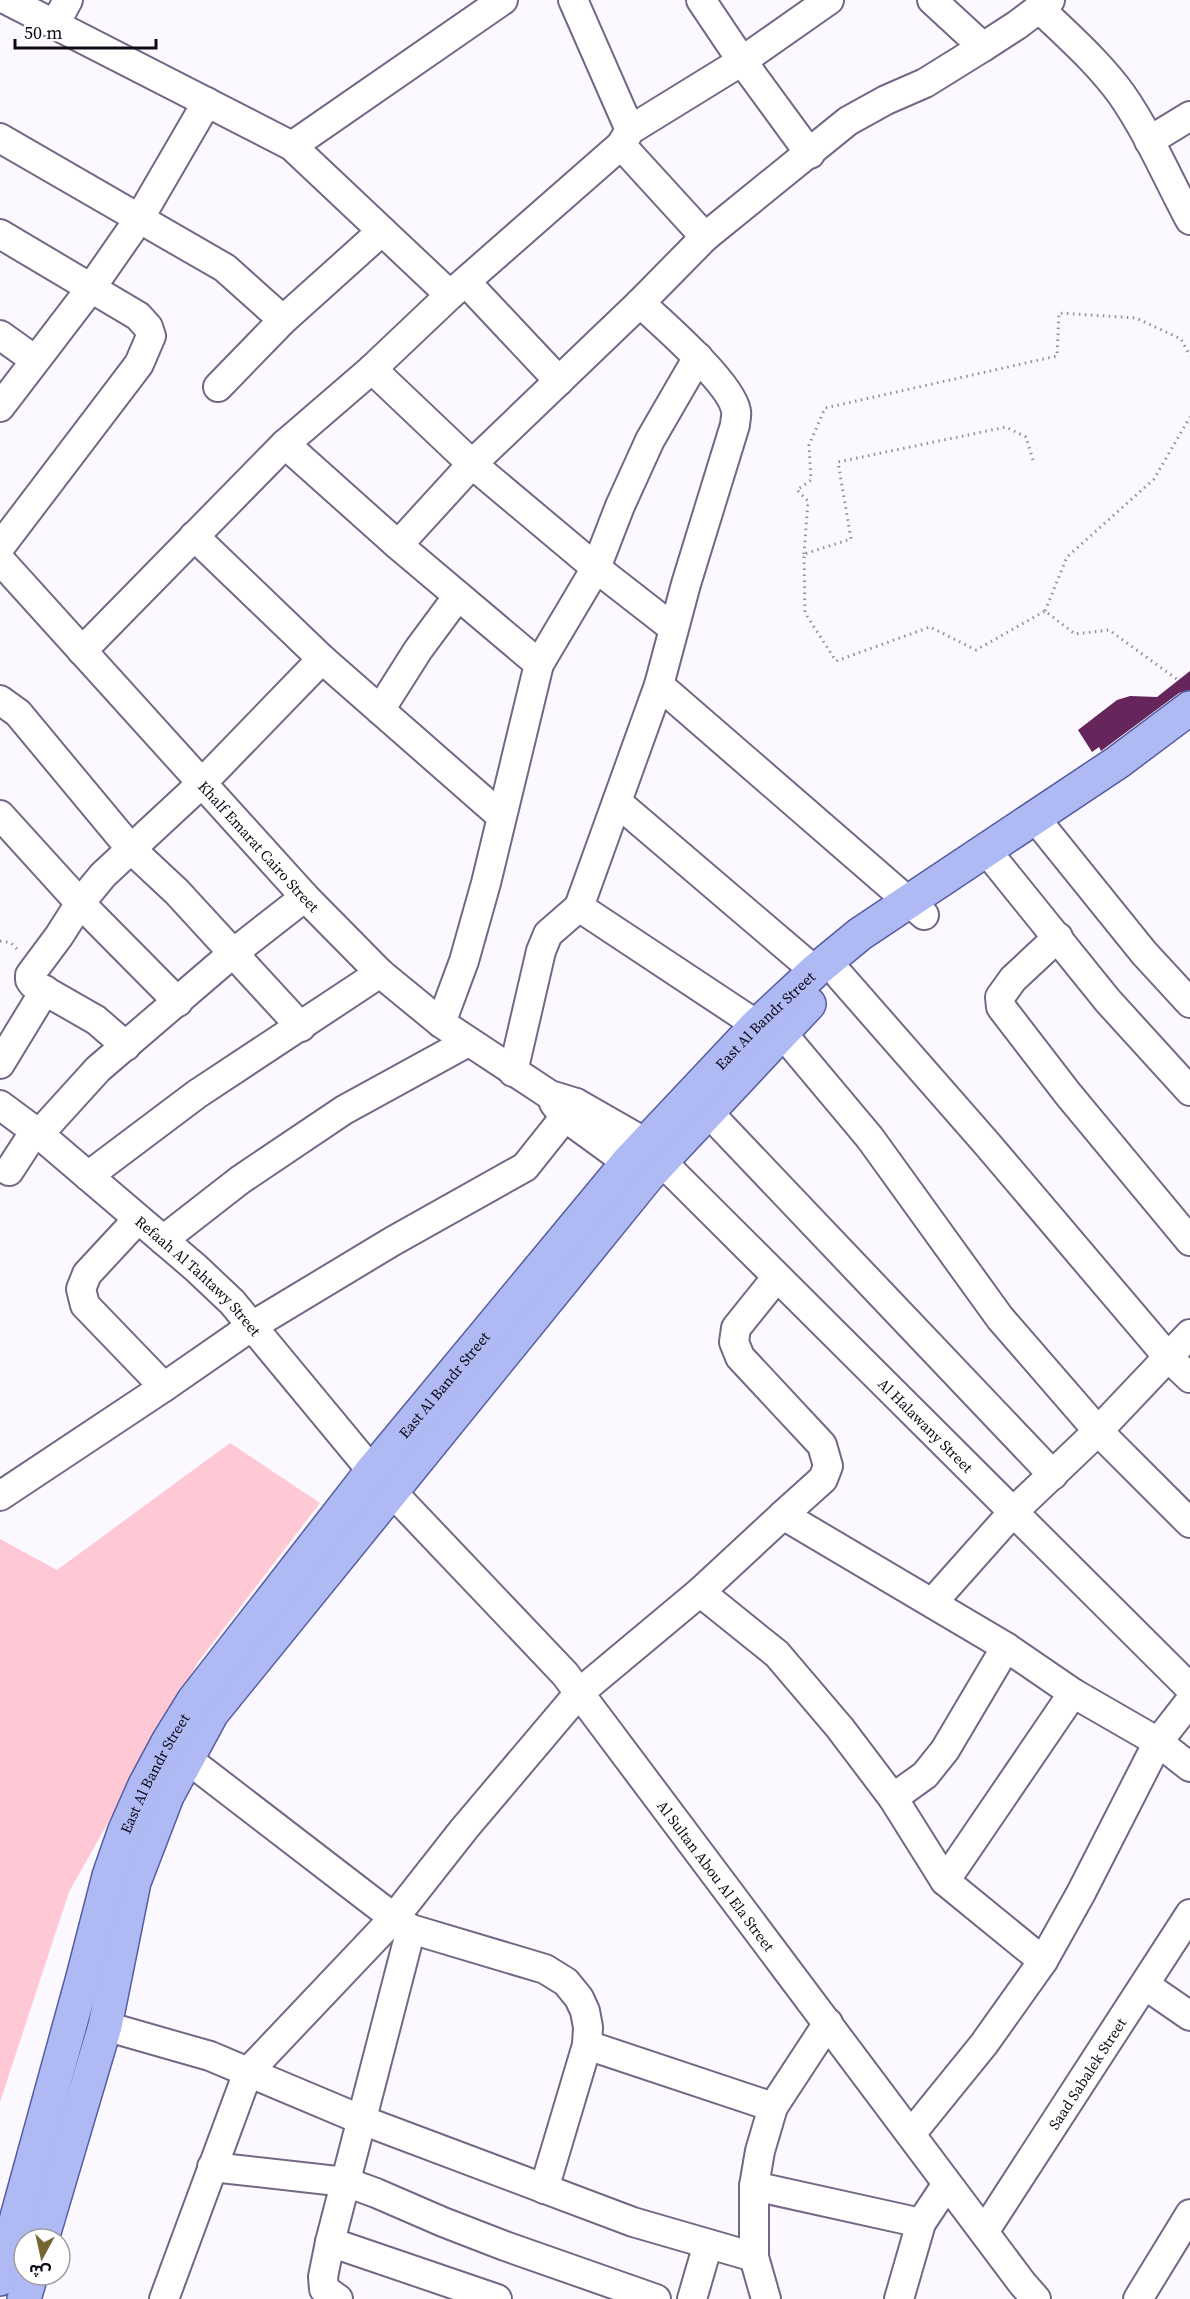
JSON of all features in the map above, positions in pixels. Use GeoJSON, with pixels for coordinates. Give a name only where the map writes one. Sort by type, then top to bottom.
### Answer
{"type":"FeatureCollection","features":[{"type":"Feature","properties":{"kind":"main road","name":"East Al Bandr Street"},"geometry":{"type":"LineString","coordinates":[[1041,825],[1118,762],[1184,694]]}},
{"type":"Feature","properties":{"kind":"main road","name":"East Al Bandr Street"},"geometry":{"type":"LineString","coordinates":[[0,2279],[73,2015],[108,1876],[145,1785],[194,1700],[650,1160],[769,1029],[827,973],[916,908],[1190,730]]}},
{"type":"Feature","properties":{"kind":"main road","name":"East Al Bandr Street"},"geometry":{"type":"LineString","coordinates":[[650,1160],[707,1111],[769,1029]]}},
{"type":"Feature","properties":{"kind":"main road","name":"East Al Bandr Street"},"geometry":{"type":"LineString","coordinates":[[46,2227],[105,2026],[134,1882],[167,1796],[212,1713],[381,1481]]}},
{"type":"Feature","properties":{"kind":"main road"},"geometry":{"type":"LineString","coordinates":[[83,1977],[96,1972],[115,1982]]}},
{"type":"Feature","properties":{"kind":"main road"},"geometry":{"type":"LineString","coordinates":[[73,2015],[84,2023],[105,2026]]}},
{"type":"Feature","properties":{"kind":"street"},"geometry":{"type":"LineString","coordinates":[[7,0],[61,12],[207,102],[292,146],[382,231],[458,288],[559,381]]}},
{"type":"Feature","properties":{"kind":"street"},"geometry":{"type":"LineString","coordinates":[[292,146],[503,0]]}},
{"type":"Feature","properties":{"kind":"street"},"geometry":{"type":"LineString","coordinates":[[573,0],[626,138],[705,237]]}},
{"type":"Feature","properties":{"kind":"street"},"geometry":{"type":"LineString","coordinates":[[701,0],[742,61],[810,153]]}},
{"type":"Feature","properties":{"kind":"street"},"geometry":{"type":"LineString","coordinates":[[82,651],[285,444],[372,369],[458,288],[626,138],[829,0]]}},
{"type":"Feature","properties":{"kind":"street"},"geometry":{"type":"LineString","coordinates":[[932,0],[983,47]]}},
{"type":"Feature","properties":{"kind":"street"},"geometry":{"type":"LineString","coordinates":[[398,545],[471,464],[640,303],[705,237],[848,121],[886,100],[925,83],[983,47],[1045,4],[1121,95],[1149,141],[1190,220]]}},
{"type":"Feature","properties":{"kind":"street"},"geometry":{"type":"LineString","coordinates":[[0,407],[91,288],[140,219],[207,102]]}},
{"type":"Feature","properties":{"kind":"street"},"geometry":{"type":"LineString","coordinates":[[1149,141],[1190,116]]}},
{"type":"Feature","properties":{"kind":"street"},"geometry":{"type":"LineString","coordinates":[[0,138],[225,268],[283,320]]}},
{"type":"Feature","properties":{"kind":"street"},"geometry":{"type":"LineString","coordinates":[[218,387],[283,320],[382,231]]}},
{"type":"Feature","properties":{"kind":"street"},"geometry":{"type":"LineString","coordinates":[[0,234],[138,316],[148,327],[151,336],[139,364],[2,563]]}},
{"type":"Feature","properties":{"kind":"street"},"geometry":{"type":"LineString","coordinates":[[513,1072],[541,951],[548,934],[561,920],[579,907],[659,685],[673,628],[735,425],[736,410],[729,395],[698,357],[640,303]]}},
{"type":"Feature","properties":{"kind":"street"},"geometry":{"type":"LineString","coordinates":[[0,335],[35,360]]}},
{"type":"Feature","properties":{"kind":"street"},"geometry":{"type":"LineString","coordinates":[[441,1023],[464,961],[486,883],[539,664],[596,567],[650,440],[698,357]]}},
{"type":"Feature","properties":{"kind":"street"},"geometry":{"type":"LineString","coordinates":[[372,369],[471,464],[673,628]]}},
{"type":"Feature","properties":{"kind":"street"},"geometry":{"type":"LineString","coordinates":[[285,444],[398,545],[539,664]]}},
{"type":"Feature","properties":{"kind":"street"},"geometry":{"type":"LineString","coordinates":[[194,536],[322,659],[501,816]]}},
{"type":"Feature","properties":{"kind":"street","name":"Khalf Emarat Cairo Street"},"geometry":{"type":"LineString","coordinates":[[2,563],[305,897],[380,973],[468,1042],[650,1160]]}},
{"type":"Feature","properties":{"kind":"street"},"geometry":{"type":"LineString","coordinates":[[380,710],[418,650],[458,596]]}},
{"type":"Feature","properties":{"kind":"street"},"geometry":{"type":"LineString","coordinates":[[126,1046],[96,1020],[33,984],[30,975],[103,874],[201,784],[322,659]]}},
{"type":"Feature","properties":{"kind":"street"},"geometry":{"type":"LineString","coordinates":[[659,685],[916,908]]}},
{"type":"Feature","properties":{"kind":"street"},"geometry":{"type":"LineString","coordinates":[[0,700],[18,713],[131,849],[177,892],[301,1027]]}},
{"type":"Feature","properties":{"kind":"street"},"geometry":{"type":"LineString","coordinates":[[617,802],[827,973],[988,1145],[1168,1357],[1190,1378]]}},
{"type":"Feature","properties":{"kind":"street"},"geometry":{"type":"LineString","coordinates":[[0,815],[80,903],[178,1002]]}},
{"type":"Feature","properties":{"kind":"street"},"geometry":{"type":"LineString","coordinates":[[1041,825],[1144,952],[1190,1003]]}},
{"type":"Feature","properties":{"kind":"street"},"geometry":{"type":"LineString","coordinates":[[992,858],[1108,1001],[1190,1091]]}},
{"type":"Feature","properties":{"kind":"street"},"geometry":{"type":"LineString","coordinates":[[9,1171],[37,1132],[98,1069],[232,954],[305,897]]}},
{"type":"Feature","properties":{"kind":"street"},"geometry":{"type":"LineString","coordinates":[[579,907],[769,1029],[870,1138],[1000,1318],[1098,1431],[1190,1523]]}},
{"type":"Feature","properties":{"kind":"street"},"geometry":{"type":"LineString","coordinates":[[1058,937],[1013,979],[1000,997],[1001,1006],[1068,1094],[1190,1241]]}},
{"type":"Feature","properties":{"kind":"street"},"geometry":{"type":"LineString","coordinates":[[88,1176],[197,1094],[380,973]]}},
{"type":"Feature","properties":{"kind":"street"},"geometry":{"type":"LineString","coordinates":[[0,1065],[45,990]]}},
{"type":"Feature","properties":{"kind":"street"},"geometry":{"type":"LineString","coordinates":[[163,1240],[240,1180],[344,1110],[468,1042]]}},
{"type":"Feature","properties":{"kind":"street","name":"Refaah Al Tahtawy Street"},"geometry":{"type":"LineString","coordinates":[[0,1105],[37,1132],[232,1302],[381,1481]]}},
{"type":"Feature","properties":{"kind":"street"},"geometry":{"type":"LineString","coordinates":[[0,1496],[252,1326],[393,1241],[525,1167],[564,1105]]}},
{"type":"Feature","properties":{"kind":"street"},"geometry":{"type":"LineString","coordinates":[[707,1111],[1053,1474]]}},
{"type":"Feature","properties":{"kind":"street","name":"Al Halawany Street"},"geometry":{"type":"LineString","coordinates":[[650,1160],[777,1277],[1190,1688]]}},
{"type":"Feature","properties":{"kind":"street"},"geometry":{"type":"LineString","coordinates":[[138,1219],[87,1274],[81,1289],[85,1305],[164,1387]]}},
{"type":"Feature","properties":{"kind":"street"},"geometry":{"type":"LineString","coordinates":[[164,2299],[248,2072],[403,1923],[464,1829],[579,1693],[700,1592],[823,1479],[828,1466],[822,1445],[740,1356],[734,1342],[736,1328],[777,1277]]}},
{"type":"Feature","properties":{"kind":"street"},"geometry":{"type":"LineString","coordinates":[[933,1602],[1014,1511],[1098,1431],[1190,1334]]}},
{"type":"Feature","properties":{"kind":"street","name":"Al Sultan Abou Al Ela Street"},"geometry":{"type":"LineString","coordinates":[[381,1481],[565,1674],[947,2184],[1036,2299]]}},
{"type":"Feature","properties":{"kind":"street"},"geometry":{"type":"LineString","coordinates":[[783,1515],[1006,1647],[1073,1693],[1158,1742],[1190,1767]]}},
{"type":"Feature","properties":{"kind":"street"},"geometry":{"type":"LineString","coordinates":[[700,1592],[777,1654],[840,1728],[893,1798],[945,1881],[1043,1961]]}},
{"type":"Feature","properties":{"kind":"street"},"geometry":{"type":"LineString","coordinates":[[893,1798],[925,1774],[945,1750],[1006,1647]]}},
{"type":"Feature","properties":{"kind":"street"},"geometry":{"type":"LineString","coordinates":[[945,1881],[1073,1693]]}},
{"type":"Feature","properties":{"kind":"street"},"geometry":{"type":"LineString","coordinates":[[911,2134],[984,2044],[1043,1961],[1081,1893],[1158,1742],[1190,1701]]}},
{"type":"Feature","properties":{"kind":"street"},"geometry":{"type":"LineString","coordinates":[[186,1758],[403,1923],[537,1966],[566,1982],[579,1998],[585,2012],[588,2027],[587,2045],[544,2189]]}},
{"type":"Feature","properties":{"kind":"street","name":"Saad Sabalek Street"},"geometry":{"type":"LineString","coordinates":[[984,2232],[1190,1914]]}},
{"type":"Feature","properties":{"kind":"street"},"geometry":{"type":"LineString","coordinates":[[338,2299],[324,2289],[323,2277],[362,2120],[403,1923]]}},
{"type":"Feature","properties":{"kind":"street"},"geometry":{"type":"LineString","coordinates":[[1145,1985],[1190,2016]]}},
{"type":"Feature","properties":{"kind":"street"},"geometry":{"type":"LineString","coordinates":[[766,2299],[754,2257],[754,2186],[760,2151],[773,2107],[828,2023]]}},
{"type":"Feature","properties":{"kind":"street"},"geometry":{"type":"LineString","coordinates":[[105,2026],[210,2056],[362,2120],[633,2222],[754,2257]]}},
{"type":"Feature","properties":{"kind":"street"},"geometry":{"type":"LineString","coordinates":[[587,2045],[773,2107]]}},
{"type":"Feature","properties":{"kind":"street"},"geometry":{"type":"LineString","coordinates":[[212,2167],[346,2182],[505,2246],[656,2299]]}},
{"type":"Feature","properties":{"kind":"street"},"geometry":{"type":"LineString","coordinates":[[899,2299],[921,2223],[947,2184]]}},
{"type":"Feature","properties":{"kind":"street"},"geometry":{"type":"LineString","coordinates":[[754,2186],[921,2223]]}},
{"type":"Feature","properties":{"kind":"street"},"geometry":{"type":"LineString","coordinates":[[1138,2299],[1190,2214]]}},
{"type":"Feature","properties":{"kind":"street"},"geometry":{"type":"LineString","coordinates":[[330,2242],[497,2299]]}},
{"type":"Feature","properties":{"kind":"street"},"geometry":{"type":"LineString","coordinates":[[692,2299],[708,2244]]}},
{"type":"Feature","properties":{"kind":"path"},"geometry":{"type":"LineString","coordinates":[[1190,356],[1181,339],[1136,318],[1059,313],[1057,356],[825,408],[809,445],[811,480],[797,490],[808,501],[804,554],[805,613],[836,661],[930,627],[976,650],[1045,611],[1067,557],[1154,479],[1190,417]]}},
{"type":"Feature","properties":{"kind":"path"},"geometry":{"type":"LineString","coordinates":[[804,554],[851,539],[838,462],[1006,428],[1026,437],[1033,460]]}},
{"type":"Feature","properties":{"kind":"path"},"geometry":{"type":"LineString","coordinates":[[1045,611],[1074,634],[1109,630],[1184,694]]}},
{"type":"Feature","properties":{"kind":"shaded area"},"geometry":{"type":"Polygon","coordinates":[[[230,1443],[320,1503],[198,1662],[69,1892],[0,2102],[0,1539],[57,1570],[230,1443]]]}},
{"type":"Feature","properties":{"kind":"building"},"geometry":{"type":"Polygon","coordinates":[[[1190,671],[1190,690],[1179,693],[1101,751],[1099,747],[1092,752],[1078,730],[1117,700],[1130,696],[1157,697],[1190,671]]]}}]}
